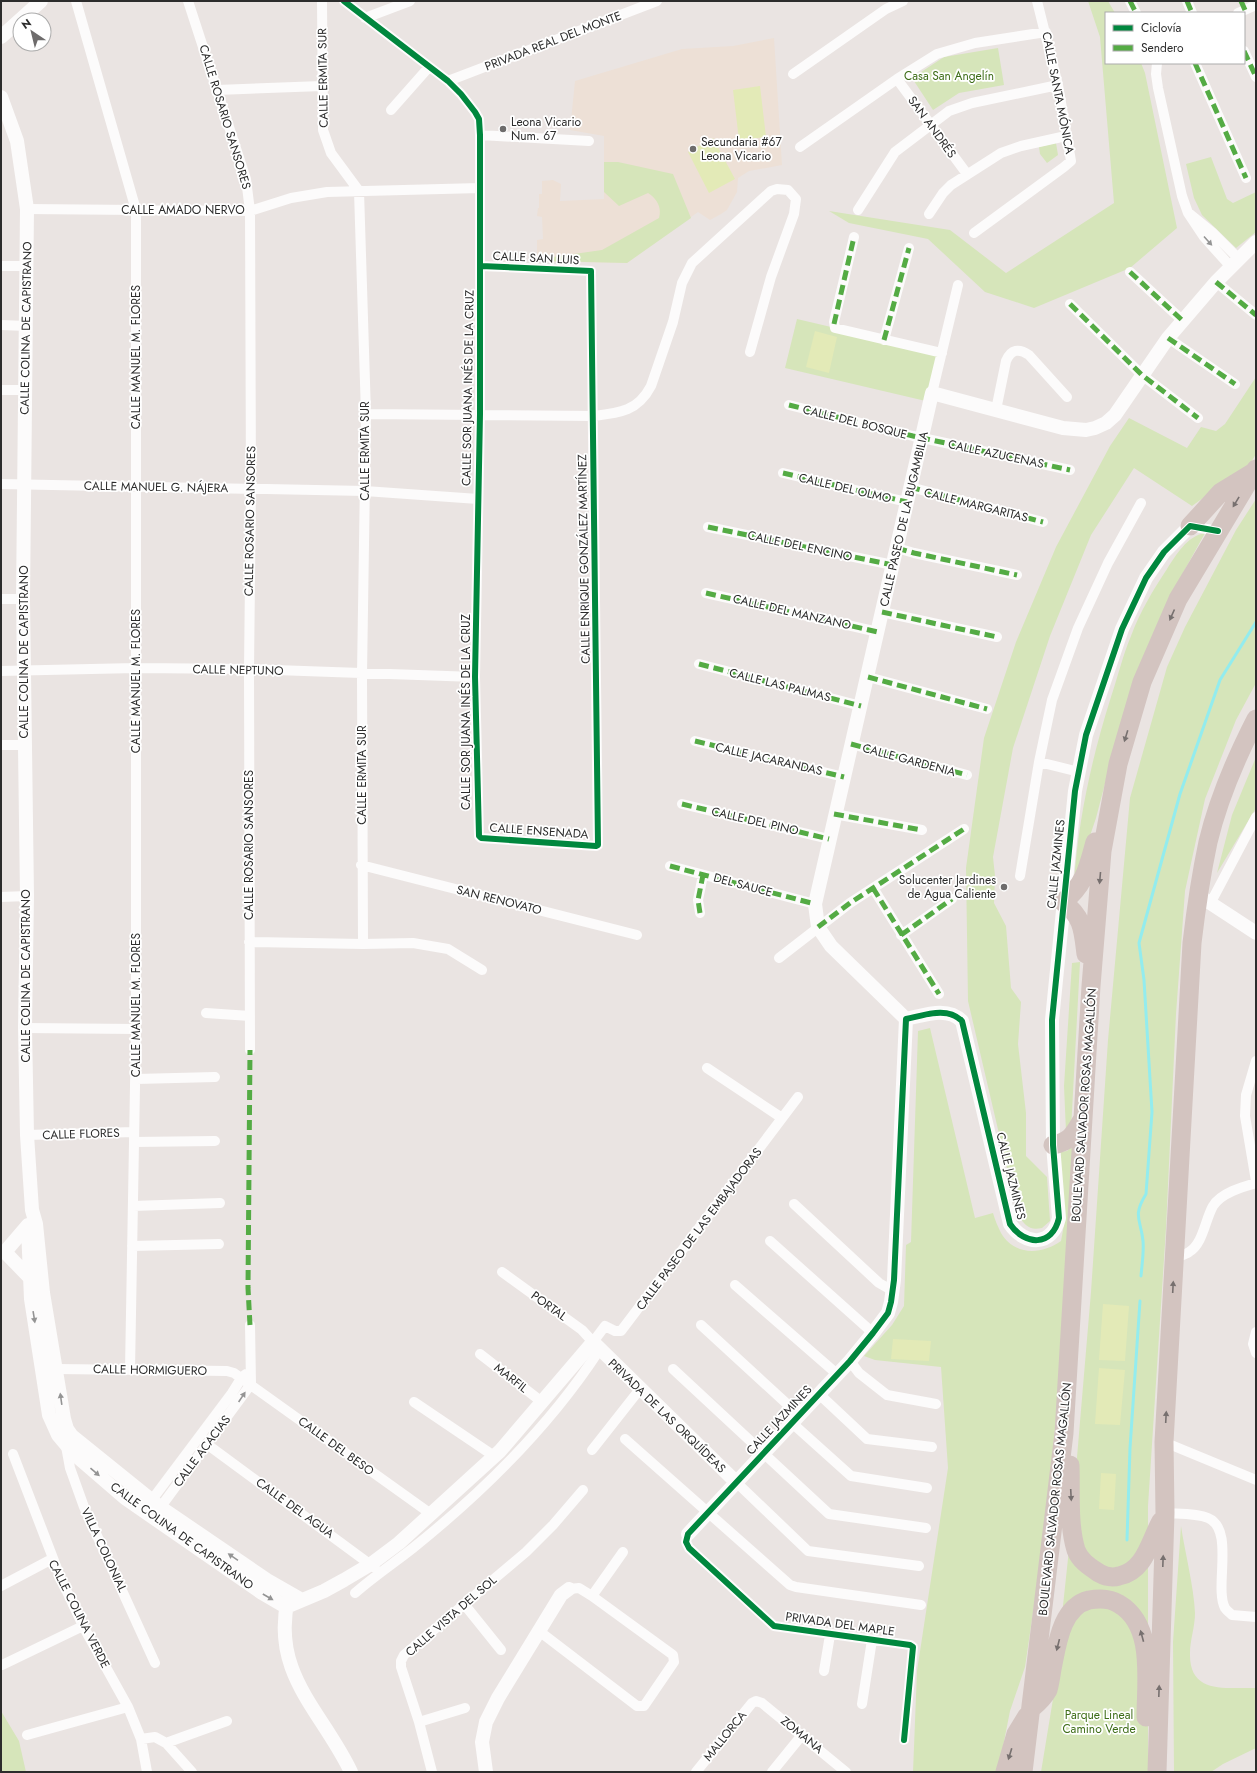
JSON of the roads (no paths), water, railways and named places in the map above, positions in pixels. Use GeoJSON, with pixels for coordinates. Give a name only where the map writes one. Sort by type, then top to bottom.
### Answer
{"type":"FeatureCollection","features":[{"type":"Feature","properties":{"kind":"highway"},"geometry":{"type":"LineString","coordinates":[[1190,526],[1221,492],[1255,470]]}},
{"type":"Feature","properties":{"kind":"highway","name":"BOULEVARD SALVADOR ROSAS MAGALLÓN"},"geometry":{"type":"LineString","coordinates":[[1024,1772],[1064,1433],[1082,1118],[1102,851],[1118,764],[1142,682],[1178,600],[1255,470]]}},
{"type":"Feature","properties":{"kind":"highway"},"geometry":{"type":"LineString","coordinates":[[1157,1772],[1165,1513],[1164,1442],[1192,942],[1204,900],[1208,843],[1216,813],[1243,745],[1256,719]]}},
{"type":"Feature","properties":{"kind":"highway"},"geometry":{"type":"LineString","coordinates":[[1090,1001],[1081,922],[1073,909],[1063,902],[1077,891],[1085,875],[1118,764]]}},
{"type":"Feature","properties":{"kind":"highway"},"geometry":{"type":"LineString","coordinates":[[1053,1145],[1065,1142],[1069,1139],[1082,1118]]}},
{"type":"Feature","properties":{"kind":"highway"},"geometry":{"type":"LineString","coordinates":[[1066,1400],[1073,1538],[1077,1552],[1086,1565],[1103,1576],[1114,1578],[1126,1575],[1137,1568],[1165,1513]]}},
{"type":"Feature","properties":{"kind":"highway"},"geometry":{"type":"LineString","coordinates":[[1005,1772],[1016,1734],[1021,1724],[1031,1710],[1040,1702],[1048,1688],[1061,1632],[1070,1613],[1084,1602],[1100,1598],[1115,1601],[1125,1607],[1135,1618],[1142,1634],[1146,1657],[1147,1732],[1151,1772]]}},
{"type":"Feature","properties":{"kind":"street"},"geometry":{"type":"LineString","coordinates":[[1,37],[41,1]]}},
{"type":"Feature","properties":{"kind":"street","name":"CALLE MANUEL M. FLORES"},"geometry":{"type":"LineString","coordinates":[[76,1],[136,210],[136,1079],[130,1370]]}},
{"type":"Feature","properties":{"kind":"street","name":"CALLE ROSARIO SANSORES"},"geometry":{"type":"LineString","coordinates":[[188,1],[246,179],[250,210],[251,488],[248,669],[250,1050]]}},
{"type":"Feature","properties":{"kind":"street","name":"CALLE ERMITA SUR"},"geometry":{"type":"LineString","coordinates":[[322,1],[323,130],[331,153],[359,191],[366,414],[362,674],[361,865],[364,912],[363,944]]}},
{"type":"Feature","properties":{"kind":"street","name":"CALLE SOR JUANA INÉS DE LA CRUZ"},"geometry":{"type":"LineString","coordinates":[[344,1],[448,81],[471,104],[479,120],[481,266],[476,677],[479,838]]}},
{"type":"Feature","properties":{"kind":"street"},"geometry":{"type":"LineString","coordinates":[[365,18],[410,1]]}},
{"type":"Feature","properties":{"kind":"street","name":"PRIVADA REAL DEL MONTE"},"geometry":{"type":"LineString","coordinates":[[448,81],[657,1]]}},
{"type":"Feature","properties":{"kind":"street"},"geometry":{"type":"LineString","coordinates":[[793,74],[886,10],[903,1]]}},
{"type":"Feature","properties":{"kind":"street","name":"CALLE SANTA MÓNICA"},"geometry":{"type":"LineString","coordinates":[[974,233],[1071,161],[1058,85],[1046,32],[1037,1]]}},
{"type":"Feature","properties":{"kind":"street"},"geometry":{"type":"LineString","coordinates":[[1130,1],[1136,12]]}},
{"type":"Feature","properties":{"kind":"street"},"geometry":{"type":"LineString","coordinates":[[1187,1],[1192,12]]}},
{"type":"Feature","properties":{"kind":"street"},"geometry":{"type":"LineString","coordinates":[[1241,8],[1256,5]]}},
{"type":"Feature","properties":{"kind":"street"},"geometry":{"type":"LineString","coordinates":[[800,147],[897,79],[937,54],[954,48],[1046,32]]}},
{"type":"Feature","properties":{"kind":"street"},"geometry":{"type":"LineString","coordinates":[[1245,53],[1256,77]]}},
{"type":"Feature","properties":{"kind":"street"},"geometry":{"type":"LineString","coordinates":[[1157,64],[1156,74],[1158,88],[1182,196],[1188,213],[1212,232],[1235,262]]}},
{"type":"Feature","properties":{"kind":"street"},"geometry":{"type":"LineString","coordinates":[[1194,64],[1246,178]]}},
{"type":"Feature","properties":{"kind":"street"},"geometry":{"type":"LineString","coordinates":[[391,110],[429,66]]}},
{"type":"Feature","properties":{"kind":"street","name":"SAN ANDRÉS"},"geometry":{"type":"LineString","coordinates":[[897,79],[967,174]]}},
{"type":"Feature","properties":{"kind":"street"},"geometry":{"type":"LineString","coordinates":[[858,210],[895,152],[930,124],[960,106],[1058,85]]}},
{"type":"Feature","properties":{"kind":"street"},"geometry":{"type":"LineString","coordinates":[[217,90],[322,86]]}},
{"type":"Feature","properties":{"kind":"street","name":"CALLE COLINA DE CAPISTRANO"},"geometry":{"type":"LineString","coordinates":[[1,96],[17,142],[27,209],[23,599],[27,896],[25,1028],[27,1135],[36,1279],[57,1369],[64,1419],[69,1441]]}},
{"type":"Feature","properties":{"kind":"street"},"geometry":{"type":"LineString","coordinates":[[480,135],[589,141]]}},
{"type":"Feature","properties":{"kind":"street"},"geometry":{"type":"LineString","coordinates":[[929,214],[943,193],[967,174],[1010,149],[1066,136]]}},
{"type":"Feature","properties":{"kind":"street","name":"CALLE AMADO NERVO"},"geometry":{"type":"LineString","coordinates":[[27,209],[250,210],[291,198],[327,192],[480,188]]}},
{"type":"Feature","properties":{"kind":"street"},"geometry":{"type":"LineString","coordinates":[[366,414],[594,416],[622,413],[639,403],[646,396],[655,376],[673,322],[682,283],[692,263],[771,191],[778,189],[788,190],[796,199],[794,214],[771,277],[750,352]]}},
{"type":"Feature","properties":{"kind":"street"},"geometry":{"type":"LineString","coordinates":[[854,237],[834,324],[835,328],[942,353]]}},
{"type":"Feature","properties":{"kind":"street"},"geometry":{"type":"LineString","coordinates":[[958,285],[932,393],[1063,428],[1086,430],[1095,428],[1115,415],[1168,338],[1216,282],[1256,242]]}},
{"type":"Feature","properties":{"kind":"street"},"geometry":{"type":"LineString","coordinates":[[884,340],[909,248]]}},
{"type":"Feature","properties":{"kind":"street"},"geometry":{"type":"LineString","coordinates":[[1,266],[27,266]]}},
{"type":"Feature","properties":{"kind":"street","name":"CALLE SAN LUIS"},"geometry":{"type":"LineString","coordinates":[[481,266],[591,271]]}},
{"type":"Feature","properties":{"kind":"street","name":"CALLE ENRIQUE GONZÁLEZ MARTÍNEZ"},"geometry":{"type":"LineString","coordinates":[[591,271],[594,416],[597,846]]}},
{"type":"Feature","properties":{"kind":"street"},"geometry":{"type":"LineString","coordinates":[[1130,272],[1183,321]]}},
{"type":"Feature","properties":{"kind":"street"},"geometry":{"type":"LineString","coordinates":[[1216,282],[1256,315]]}},
{"type":"Feature","properties":{"kind":"street"},"geometry":{"type":"LineString","coordinates":[[1070,304],[1142,375],[1198,418]]}},
{"type":"Feature","properties":{"kind":"street"},"geometry":{"type":"LineString","coordinates":[[1,325],[26,326]]}},
{"type":"Feature","properties":{"kind":"street"},"geometry":{"type":"LineString","coordinates":[[1168,338],[1235,384]]}},
{"type":"Feature","properties":{"kind":"street"},"geometry":{"type":"LineString","coordinates":[[996,410],[1008,355],[1018,350],[1022,350],[1029,355],[1067,397]]}},
{"type":"Feature","properties":{"kind":"street"},"geometry":{"type":"LineString","coordinates":[[1,390],[24,390]]}},
{"type":"Feature","properties":{"kind":"street","name":"CALLE PASEO DE LA BUGAMBILIA"},"geometry":{"type":"LineString","coordinates":[[906,1019],[831,946],[818,927],[815,904],[834,814],[868,677],[932,393]]}},
{"type":"Feature","properties":{"kind":"street","name":"CALLE DEL BOSQUE"},"geometry":{"type":"LineString","coordinates":[[789,405],[922,437]]}},
{"type":"Feature","properties":{"kind":"street","name":"CALLE AZUCENAS"},"geometry":{"type":"LineString","coordinates":[[922,437],[1070,470]]}},
{"type":"Feature","properties":{"kind":"street","name":"CALLE DEL OLMO"},"geometry":{"type":"LineString","coordinates":[[783,473],[907,502]]}},
{"type":"Feature","properties":{"kind":"street","name":"CALLE MANUEL G. NÁJERA"},"geometry":{"type":"LineString","coordinates":[[1,484],[136,488],[251,488],[364,491],[478,499]]}},
{"type":"Feature","properties":{"kind":"street","name":"CALLE MARGARITAS"},"geometry":{"type":"LineString","coordinates":[[910,487],[1043,522]]}},
{"type":"Feature","properties":{"kind":"street"},"geometry":{"type":"LineString","coordinates":[[1020,876],[1039,762],[1052,700],[1078,628],[1108,562],[1141,503]]}},
{"type":"Feature","properties":{"kind":"street"},"geometry":{"type":"LineString","coordinates":[[1190,526],[1218,531]]}},
{"type":"Feature","properties":{"kind":"street","name":"CALLE JAZMINES"},"geometry":{"type":"LineString","coordinates":[[688,1534],[850,1361],[888,1313],[893,1291],[906,1019],[947,1011],[956,1014],[962,1021],[1007,1215],[1016,1233],[1030,1239],[1041,1240],[1049,1236],[1056,1229],[1059,1218],[1053,1145],[1052,1020],[1075,791],[1086,735],[1103,680],[1122,629],[1146,578],[1164,552],[1190,526]]}},
{"type":"Feature","properties":{"kind":"street","name":"CALLE DEL ENCINO"},"geometry":{"type":"LineString","coordinates":[[708,527],[893,565]]}},
{"type":"Feature","properties":{"kind":"street"},"geometry":{"type":"LineString","coordinates":[[897,548],[1017,575]]}},
{"type":"Feature","properties":{"kind":"street","name":"CALLE DEL MANZANO"},"geometry":{"type":"LineString","coordinates":[[706,593],[878,632]]}},
{"type":"Feature","properties":{"kind":"street"},"geometry":{"type":"LineString","coordinates":[[1,599],[23,599]]}},
{"type":"Feature","properties":{"kind":"street"},"geometry":{"type":"LineString","coordinates":[[882,612],[997,637]]}},
{"type":"Feature","properties":{"kind":"street","name":"CALLE LAS PALMAS"},"geometry":{"type":"LineString","coordinates":[[699,664],[861,706]]}},
{"type":"Feature","properties":{"kind":"street","name":"CALLE NEPTUNO"},"geometry":{"type":"LineString","coordinates":[[1,671],[136,668],[248,669],[476,677]]}},
{"type":"Feature","properties":{"kind":"street"},"geometry":{"type":"LineString","coordinates":[[868,677],[987,709]]}},
{"type":"Feature","properties":{"kind":"street","name":"CALLE JACARANDAS"},"geometry":{"type":"LineString","coordinates":[[694,741],[844,777]]}},
{"type":"Feature","properties":{"kind":"street"},"geometry":{"type":"LineString","coordinates":[[1,745],[24,744]]}},
{"type":"Feature","properties":{"kind":"street","name":"CALLE GARDENIA"},"geometry":{"type":"LineString","coordinates":[[851,744],[967,775]]}},
{"type":"Feature","properties":{"kind":"street"},"geometry":{"type":"LineString","coordinates":[[1039,762],[1079,772]]}},
{"type":"Feature","properties":{"kind":"street","name":"CALLE DEL PINO"},"geometry":{"type":"LineString","coordinates":[[682,804],[829,839]]}},
{"type":"Feature","properties":{"kind":"street"},"geometry":{"type":"LineString","coordinates":[[834,814],[922,830]]}},
{"type":"Feature","properties":{"kind":"street"},"geometry":{"type":"LineString","coordinates":[[1256,817],[1204,900],[1256,933]]}},
{"type":"Feature","properties":{"kind":"street"},"geometry":{"type":"LineString","coordinates":[[779,958],[818,927],[873,888],[964,829]]}},
{"type":"Feature","properties":{"kind":"street","name":"CALLE ENSENADA"},"geometry":{"type":"LineString","coordinates":[[479,838],[597,846]]}},
{"type":"Feature","properties":{"kind":"street","name":"SAN RENOVATO"},"geometry":{"type":"LineString","coordinates":[[361,865],[637,934]]}},
{"type":"Feature","properties":{"kind":"street","name":"DEL SAUCE"},"geometry":{"type":"LineString","coordinates":[[670,866],[815,904]]}},
{"type":"Feature","properties":{"kind":"street"},"geometry":{"type":"LineString","coordinates":[[700,914],[698,900],[703,875]]}},
{"type":"Feature","properties":{"kind":"street"},"geometry":{"type":"LineString","coordinates":[[873,888],[939,994]]}},
{"type":"Feature","properties":{"kind":"street"},"geometry":{"type":"LineString","coordinates":[[1,897],[27,896]]}},
{"type":"Feature","properties":{"kind":"street"},"geometry":{"type":"LineString","coordinates":[[901,935],[952,899]]}},
{"type":"Feature","properties":{"kind":"street"},"geometry":{"type":"LineString","coordinates":[[250,942],[363,944],[413,943],[448,949],[482,970]]}},
{"type":"Feature","properties":{"kind":"street"},"geometry":{"type":"LineString","coordinates":[[206,1014],[250,1016]]}},
{"type":"Feature","properties":{"kind":"street"},"geometry":{"type":"LineString","coordinates":[[25,1028],[136,1029]]}},
{"type":"Feature","properties":{"kind":"street"},"geometry":{"type":"LineString","coordinates":[[1175,1258],[1190,1252],[1197,1245],[1214,1206],[1221,1198],[1256,1182],[1245,1116],[1246,1096],[1256,1061]]}},
{"type":"Feature","properties":{"kind":"street"},"geometry":{"type":"LineString","coordinates":[[707,1068],[782,1118]]}},
{"type":"Feature","properties":{"kind":"street"},"geometry":{"type":"LineString","coordinates":[[136,1079],[215,1077]]}},
{"type":"Feature","properties":{"kind":"street","name":"CALLE PASEO DE LAS EMBAJADORAS"},"geometry":{"type":"LineString","coordinates":[[286,1607],[376,1568],[399,1543],[494,1456],[520,1430],[542,1402],[596,1345],[605,1326],[615,1331],[621,1331],[798,1097]]}},
{"type":"Feature","properties":{"kind":"street","name":"CALLE FLORES"},"geometry":{"type":"LineString","coordinates":[[27,1135],[215,1140]]}},
{"type":"Feature","properties":{"kind":"street"},"geometry":{"type":"LineString","coordinates":[[133,1206],[220,1203]]}},
{"type":"Feature","properties":{"kind":"street"},"geometry":{"type":"LineString","coordinates":[[794,1204],[879,1283],[893,1291]]}},
{"type":"Feature","properties":{"kind":"street"},"geometry":{"type":"LineString","coordinates":[[32,1224],[3,1252],[36,1279]]}},
{"type":"Feature","properties":{"kind":"street"},"geometry":{"type":"LineString","coordinates":[[770,1241],[873,1333]]}},
{"type":"Feature","properties":{"kind":"street"},"geometry":{"type":"LineString","coordinates":[[132,1246],[219,1244]]}},
{"type":"Feature","properties":{"kind":"street","name":"PORTAL"},"geometry":{"type":"LineString","coordinates":[[502,1272],[582,1330],[596,1345]]}},
{"type":"Feature","properties":{"kind":"street","name":"CALLE COLINA DE CAPISTRANO"},"geometry":{"type":"LineString","coordinates":[[36,1279],[31,1299],[49,1415],[53,1426],[125,1498],[152,1509],[267,1580],[290,1592]]}},
{"type":"Feature","properties":{"kind":"street"},"geometry":{"type":"LineString","coordinates":[[735,1285],[837,1374]]}},
{"type":"Feature","properties":{"kind":"street"},"geometry":{"type":"LineString","coordinates":[[250,1325],[252,1370],[251,1384]]}},
{"type":"Feature","properties":{"kind":"street"},"geometry":{"type":"LineString","coordinates":[[701,1325],[851,1476],[926,1488]]}},
{"type":"Feature","properties":{"kind":"street"},"geometry":{"type":"LineString","coordinates":[[1256,1332],[1253,1344],[1256,1353]]}},
{"type":"Feature","properties":{"kind":"street"},"geometry":{"type":"LineString","coordinates":[[355,1593],[376,1568],[413,1548],[506,1466],[544,1423],[578,1380],[596,1345]]}},
{"type":"Feature","properties":{"kind":"street","name":"PRIVADA DE LAS ORQUÍDEAS"},"geometry":{"type":"LineString","coordinates":[[596,1345],[736,1482]]}},
{"type":"Feature","properties":{"kind":"street","name":"MARFIL"},"geometry":{"type":"LineString","coordinates":[[480,1354],[542,1402]]}},
{"type":"Feature","properties":{"kind":"street"},"geometry":{"type":"LineString","coordinates":[[850,1361],[859,1373],[887,1395],[936,1404]]}},
{"type":"Feature","properties":{"kind":"street","name":"CALLE HORMIGUERO"},"geometry":{"type":"LineString","coordinates":[[57,1369],[227,1371],[242,1377]]}},
{"type":"Feature","properties":{"kind":"street"},"geometry":{"type":"LineString","coordinates":[[673,1369],[829,1514],[926,1528]]}},
{"type":"Feature","properties":{"kind":"street"},"geometry":{"type":"LineString","coordinates":[[242,1377],[252,1370]]}},
{"type":"Feature","properties":{"kind":"street","name":"CALLE DEL BESO"},"geometry":{"type":"LineString","coordinates":[[242,1377],[431,1514]]}},
{"type":"Feature","properties":{"kind":"street","name":"CALLE ACACIAS"},"geometry":{"type":"LineString","coordinates":[[152,1509],[242,1377]]}},
{"type":"Feature","properties":{"kind":"street","name":"CALLE ACACIAS"},"geometry":{"type":"LineString","coordinates":[[152,1509],[208,1444],[251,1384]]}},
{"type":"Feature","properties":{"kind":"street"},"geometry":{"type":"LineString","coordinates":[[592,1450],[640,1389]]}},
{"type":"Feature","properties":{"kind":"street"},"geometry":{"type":"LineString","coordinates":[[819,1394],[867,1439],[932,1447]]}},
{"type":"Feature","properties":{"kind":"street"},"geometry":{"type":"LineString","coordinates":[[414,1402],[494,1456]]}},
{"type":"Feature","properties":{"kind":"street"},"geometry":{"type":"LineString","coordinates":[[625,1439],[790,1585],[921,1605]]}},
{"type":"Feature","properties":{"kind":"street","name":"VILLA COLONIAL"},"geometry":{"type":"LineString","coordinates":[[69,1441],[70,1468],[84,1507],[156,1663]]}},
{"type":"Feature","properties":{"kind":"street"},"geometry":{"type":"LineString","coordinates":[[1164,1442],[1256,1480]]}},
{"type":"Feature","properties":{"kind":"street","name":"CALLE DEL AGUA"},"geometry":{"type":"LineString","coordinates":[[208,1444],[376,1568]]}},
{"type":"Feature","properties":{"kind":"street","name":"CALLE COLINA VERDE"},"geometry":{"type":"LineString","coordinates":[[13,1454],[52,1560],[83,1626],[128,1707],[141,1739],[147,1772]]}},
{"type":"Feature","properties":{"kind":"street"},"geometry":{"type":"LineString","coordinates":[[736,1482],[808,1550],[919,1566]]}},
{"type":"Feature","properties":{"kind":"street","name":"CALLE VISTA DEL SOL"},"geometry":{"type":"LineString","coordinates":[[432,1772],[420,1722],[400,1667],[401,1661],[404,1656],[526,1552],[553,1525],[583,1490]]}},
{"type":"Feature","properties":{"kind":"street","name":"CALLE COLINA DE CAPISTRANO"},"geometry":{"type":"LineString","coordinates":[[152,1509],[262,1593],[286,1607]]}},
{"type":"Feature","properties":{"kind":"street"},"geometry":{"type":"LineString","coordinates":[[1165,1513],[1207,1517],[1214,1521],[1219,1530],[1224,1564],[1223,1599],[1226,1608],[1232,1615],[1256,1617]]}},
{"type":"Feature","properties":{"kind":"street","name":"PRIVADA DEL MAPLE"},"geometry":{"type":"LineString","coordinates":[[688,1534],[686,1542],[689,1548],[774,1626],[910,1645],[913,1647],[904,1740]]}},
{"type":"Feature","properties":{"kind":"street"},"geometry":{"type":"LineString","coordinates":[[592,1596],[623,1552]]}},
{"type":"Feature","properties":{"kind":"street"},"geometry":{"type":"LineString","coordinates":[[1,1586],[52,1560]]}},
{"type":"Feature","properties":{"kind":"street"},"geometry":{"type":"LineString","coordinates":[[486,1772],[482,1742],[486,1722],[539,1631],[561,1595],[569,1589],[579,1588],[592,1596],[673,1655],[675,1658],[674,1662],[644,1706],[637,1706],[539,1631]]}},
{"type":"Feature","properties":{"kind":"street"},"geometry":{"type":"LineString","coordinates":[[302,1600],[290,1592],[286,1607],[285,1638],[288,1660],[297,1684],[351,1772]]}},
{"type":"Feature","properties":{"kind":"street"},"geometry":{"type":"LineString","coordinates":[[464,1604],[501,1650]]}},
{"type":"Feature","properties":{"kind":"street"},"geometry":{"type":"LineString","coordinates":[[2,1665],[83,1626]]}},
{"type":"Feature","properties":{"kind":"street","name":"PRIVADA DEL MAPLE"},"geometry":{"type":"LineString","coordinates":[[824,1671],[830,1635]]}},
{"type":"Feature","properties":{"kind":"street","name":"PRIVADA DEL MAPLE"},"geometry":{"type":"LineString","coordinates":[[862,1704],[872,1640]]}},
{"type":"Feature","properties":{"kind":"street","name":"ZOMANA"},"geometry":{"type":"LineString","coordinates":[[756,1701],[762,1703],[846,1772]]}},
{"type":"Feature","properties":{"kind":"street","name":"MALLORCA"},"geometry":{"type":"LineString","coordinates":[[696,1772],[752,1703],[756,1701]]}},
{"type":"Feature","properties":{"kind":"street"},"geometry":{"type":"LineString","coordinates":[[27,1735],[128,1707]]}},
{"type":"Feature","properties":{"kind":"street"},"geometry":{"type":"LineString","coordinates":[[420,1722],[465,1708]]}},
{"type":"Feature","properties":{"kind":"street"},"geometry":{"type":"LineString","coordinates":[[166,1743],[227,1721]]}},
{"type":"Feature","properties":{"kind":"street"},"geometry":{"type":"LineString","coordinates":[[772,1772],[802,1735]]}},
{"type":"Feature","properties":{"kind":"street"},"geometry":{"type":"LineString","coordinates":[[141,1739],[155,1737],[166,1743],[192,1772]]}},
{"type":"Feature","properties":{"kind":"waterway"},"geometry":{"type":"LineString","coordinates":[[1141,1276],[1143,1245],[1138,1213],[1146,1194],[1152,1112],[1144,980],[1139,943],[1180,794],[1220,680],[1256,622]]}},
{"type":"Feature","properties":{"kind":"waterway"},"geometry":{"type":"LineString","coordinates":[[1127,1540],[1130,1448],[1140,1301]]}},
{"type":"Feature","properties":{"kind":"place","name":"Leona Vicario Num. 67"},"geometry":{"type":"Point","coordinates":[503,129]}},
{"type":"Feature","properties":{"kind":"place","name":"Secundaria #67 Leona Vicario"},"geometry":{"type":"Point","coordinates":[693,149]}},
{"type":"Feature","properties":{"kind":"place","name":"Solucenter Jardines de Agua Caliente"},"geometry":{"type":"Point","coordinates":[1004,887]}},
{"type":"Feature","properties":{"kind":"park label","name":"Casa San Angelín"},"geometry":{"type":"Point","coordinates":[949,76]}},
{"type":"Feature","properties":{"kind":"park label","name":"Parque Lineal Camino Verde"},"geometry":{"type":"Point","coordinates":[1099,1722]}}]}
